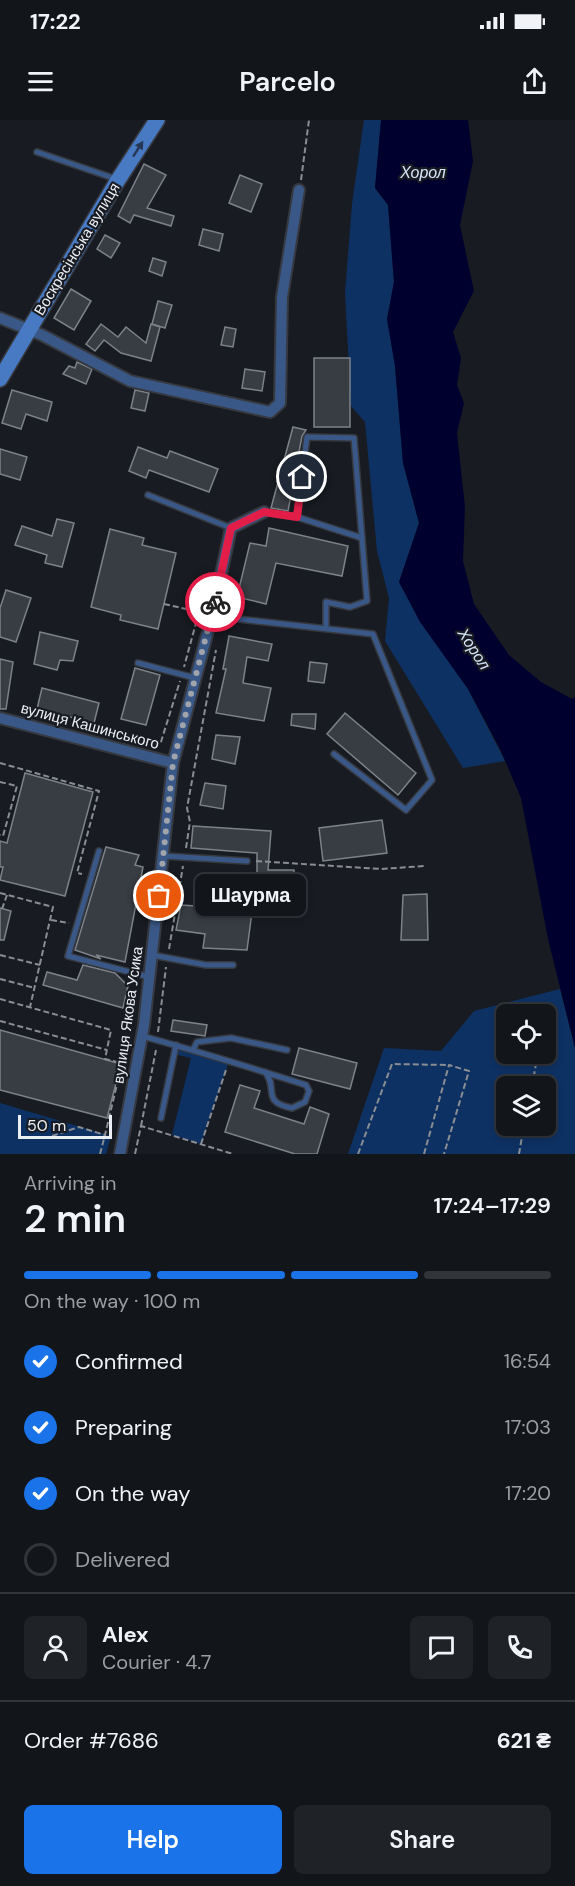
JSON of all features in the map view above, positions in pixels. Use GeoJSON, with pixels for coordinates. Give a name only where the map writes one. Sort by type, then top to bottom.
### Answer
{"type":"FeatureCollection","features":[{"type":"Feature","properties":{"kind":"street","name":"Воскресінська вулиця"},"geometry":{"type":"LineString","coordinates":[[0,379],[118,180],[157,120]]}},
{"type":"Feature","properties":{"kind":"street"},"geometry":{"type":"LineString","coordinates":[[0,318],[29,329],[130,381],[270,412],[280,403],[282,297],[299,190]]}},
{"type":"Feature","properties":{"kind":"street"},"geometry":{"type":"LineString","coordinates":[[231,528],[264,512]]}},
{"type":"Feature","properties":{"kind":"street","name":"вулиця Якова Усика"},"geometry":{"type":"LineString","coordinates":[[120,1154],[142,1036],[173,763],[212,616],[231,528]]}},
{"type":"Feature","properties":{"kind":"street","name":"вулиця Кашинського"},"geometry":{"type":"LineString","coordinates":[[0,718],[173,763]]}},
{"type":"Feature","properties":{"kind":"lane"},"geometry":{"type":"LineString","coordinates":[[37,152],[118,180]]}},
{"type":"Feature","properties":{"kind":"lane"},"geometry":{"type":"LineString","coordinates":[[297,517],[308,437],[354,438],[367,601],[350,607],[326,602],[326,628]]}},
{"type":"Feature","properties":{"kind":"lane"},"geometry":{"type":"LineString","coordinates":[[148,495],[231,528]]}},
{"type":"Feature","properties":{"kind":"lane"},"geometry":{"type":"LineString","coordinates":[[264,512],[297,517],[362,538]]}},
{"type":"Feature","properties":{"kind":"lane"},"geometry":{"type":"LineString","coordinates":[[212,616],[373,634],[432,780],[406,810],[334,754]]}},
{"type":"Feature","properties":{"kind":"lane"},"geometry":{"type":"LineString","coordinates":[[138,663],[196,678]]}},
{"type":"Feature","properties":{"kind":"lane"},"geometry":{"type":"LineString","coordinates":[[99,851],[68,956],[149,977]]}},
{"type":"Feature","properties":{"kind":"lane"},"geometry":{"type":"LineString","coordinates":[[164,856],[247,861]]}},
{"type":"Feature","properties":{"kind":"lane"},"geometry":{"type":"LineString","coordinates":[[152,955],[206,965],[233,964]]}},
{"type":"Feature","properties":{"kind":"lane"},"geometry":{"type":"LineString","coordinates":[[142,1036],[229,1060],[306,1085],[309,1090],[305,1102],[292,1108],[275,1101],[270,1096],[270,1077],[265,1072]]}},
{"type":"Feature","properties":{"kind":"lane"},"geometry":{"type":"LineString","coordinates":[[193,1050],[197,1042],[231,1038],[287,1050]]}},
{"type":"Feature","properties":{"kind":"lane"},"geometry":{"type":"LineString","coordinates":[[161,1118],[176,1045]]}},
{"type":"Feature","properties":{"kind":"path"},"geometry":{"type":"LineString","coordinates":[[299,190],[309,120]]}},
{"type":"Feature","properties":{"kind":"path"},"geometry":{"type":"LineString","coordinates":[[80,726],[160,745],[199,612],[164,604]]}},
{"type":"Feature","properties":{"kind":"path"},"geometry":{"type":"LineString","coordinates":[[169,954],[190,822],[187,808],[218,639]]}},
{"type":"Feature","properties":{"kind":"path"},"geometry":{"type":"LineString","coordinates":[[0,763],[99,791],[77,873],[92,876]]}},
{"type":"Feature","properties":{"kind":"path"},"geometry":{"type":"LineString","coordinates":[[0,782],[17,786],[3,836],[0,835]]}},
{"type":"Feature","properties":{"kind":"path"},"geometry":{"type":"LineString","coordinates":[[247,861],[381,869],[425,866]]}},
{"type":"Feature","properties":{"kind":"path"},"geometry":{"type":"LineString","coordinates":[[0,893],[53,907],[30,1007]]}},
{"type":"Feature","properties":{"kind":"path"},"geometry":{"type":"LineString","coordinates":[[2,909],[7,895]]}},
{"type":"Feature","properties":{"kind":"path"},"geometry":{"type":"LineString","coordinates":[[51,920],[77,925]]}},
{"type":"Feature","properties":{"kind":"path"},"geometry":{"type":"LineString","coordinates":[[0,955],[40,965]]}},
{"type":"Feature","properties":{"kind":"path"},"geometry":{"type":"LineString","coordinates":[[0,979],[34,988]]}},
{"type":"Feature","properties":{"kind":"path"},"geometry":{"type":"LineString","coordinates":[[0,999],[111,1030],[105,1059],[136,1067]]}},
{"type":"Feature","properties":{"kind":"path"},"geometry":{"type":"LineString","coordinates":[[0,1021],[107,1050]]}},
{"type":"Feature","properties":{"kind":"path"},"geometry":{"type":"LineString","coordinates":[[201,1144],[229,1060]]}},
{"type":"Feature","properties":{"kind":"path"},"geometry":{"type":"LineString","coordinates":[[100,1154],[122,1063]]}},
{"type":"Feature","properties":{"kind":"path"},"geometry":{"type":"LineString","coordinates":[[358,1154],[392,1064],[449,1065],[469,1071],[444,1154]]}},
{"type":"Feature","properties":{"kind":"path"},"geometry":{"type":"LineString","coordinates":[[424,1154],[449,1065]]}},
{"type":"Feature","properties":{"kind":"path"},"geometry":{"type":"LineString","coordinates":[[135,1154],[141,1126],[233,1154]]}},
{"type":"Feature","properties":{"kind":"path"},"geometry":{"type":"LineString","coordinates":[[52,1136],[79,1127],[105,1135]]}},
{"type":"Feature","properties":{"kind":"path"},"geometry":{"type":"LineString","coordinates":[[519,1154],[522,1136]]}},
{"type":"Feature","properties":{"kind":"shaded area"},"geometry":{"type":"Polygon","coordinates":[[[364,120],[381,120],[375,188],[388,205],[394,282],[387,319],[395,366],[403,463],[419,523],[399,582],[421,622],[468,689],[505,761],[463,768],[385,641],[389,598],[377,551],[365,422],[351,406],[345,293],[352,204],[364,120]]]}},
{"type":"Feature","properties":{"kind":"shaded area"},"geometry":{"type":"Polygon","coordinates":[[[560,989],[575,1048],[575,1154],[348,1154],[384,1048],[441,1051],[474,1011],[496,1005],[496,1064],[556,1064],[556,1004],[501,1004],[560,989]]]}},
{"type":"Feature","properties":{"kind":"shaded area"},"geometry":{"type":"Polygon","coordinates":[[[176,1045],[229,1061],[201,1144],[172,1135],[191,1058],[174,1054],[176,1045]]]}},
{"type":"Feature","properties":{"kind":"shaded area"},"geometry":{"type":"Polygon","coordinates":[[[0,1103],[111,1136],[106,1154],[0,1154],[0,1103]]]}},
{"type":"Feature","properties":{"kind":"water","name":"Хорол"},"geometry":{"type":"Polygon","coordinates":[[[381,120],[468,120],[473,161],[460,225],[474,291],[453,332],[461,358],[457,385],[464,403],[457,433],[465,507],[463,561],[474,604],[509,655],[541,682],[572,699],[575,697],[575,1048],[548,939],[521,798],[500,749],[468,689],[420,622],[399,582],[419,523],[403,463],[395,366],[387,319],[394,282],[388,205],[375,188],[381,120]]]}},
{"type":"Feature","properties":{"kind":"building"},"geometry":{"type":"Polygon","coordinates":[[[144,164],[166,175],[147,208],[174,216],[171,226],[134,215],[130,223],[118,216],[144,164]]]}},
{"type":"Feature","properties":{"kind":"building"},"geometry":{"type":"Polygon","coordinates":[[[240,175],[262,184],[251,212],[229,203],[240,175]]]}},
{"type":"Feature","properties":{"kind":"building"},"geometry":{"type":"Polygon","coordinates":[[[203,229],[223,234],[219,251],[199,245],[203,229]]]}},
{"type":"Feature","properties":{"kind":"building"},"geometry":{"type":"Polygon","coordinates":[[[105,235],[120,243],[111,258],[97,249],[105,235]]]}},
{"type":"Feature","properties":{"kind":"building"},"geometry":{"type":"Polygon","coordinates":[[[153,258],[166,262],[162,276],[149,271],[153,258]]]}},
{"type":"Feature","properties":{"kind":"building"},"geometry":{"type":"Polygon","coordinates":[[[71,289],[91,301],[74,330],[54,318],[71,289]]]}},
{"type":"Feature","properties":{"kind":"building"},"geometry":{"type":"Polygon","coordinates":[[[158,301],[172,305],[165,328],[152,324],[158,301]]]}},
{"type":"Feature","properties":{"kind":"building"},"geometry":{"type":"Polygon","coordinates":[[[101,324],[118,337],[126,327],[146,343],[151,324],[160,327],[151,361],[121,353],[104,340],[95,351],[86,344],[101,324]]]}},
{"type":"Feature","properties":{"kind":"building"},"geometry":{"type":"Polygon","coordinates":[[[225,327],[236,329],[233,347],[221,345],[225,327]]]}},
{"type":"Feature","properties":{"kind":"building"},"geometry":{"type":"Polygon","coordinates":[[[314,358],[350,358],[350,427],[314,427],[314,358]]]}},
{"type":"Feature","properties":{"kind":"building"},"geometry":{"type":"Polygon","coordinates":[[[77,362],[92,369],[86,384],[63,374],[69,366],[75,368],[77,362]]]}},
{"type":"Feature","properties":{"kind":"building"},"geometry":{"type":"Polygon","coordinates":[[[245,369],[265,372],[262,391],[242,388],[245,369]]]}},
{"type":"Feature","properties":{"kind":"building"},"geometry":{"type":"Polygon","coordinates":[[[12,390],[52,402],[47,421],[26,414],[21,429],[2,423],[12,390]]]}},
{"type":"Feature","properties":{"kind":"building"},"geometry":{"type":"Polygon","coordinates":[[[135,390],[149,393],[145,411],[131,408],[135,390]]]}},
{"type":"Feature","properties":{"kind":"building"},"geometry":{"type":"Polygon","coordinates":[[[293,427],[306,430],[302,436],[288,511],[271,508],[293,427]]]}},
{"type":"Feature","properties":{"kind":"building"},"geometry":{"type":"Polygon","coordinates":[[[138,447],[167,458],[170,451],[218,469],[209,492],[149,470],[146,478],[129,471],[138,447]]]}},
{"type":"Feature","properties":{"kind":"building"},"geometry":{"type":"Polygon","coordinates":[[[0,449],[27,457],[20,480],[0,474],[0,449]]]}},
{"type":"Feature","properties":{"kind":"building"},"geometry":{"type":"Polygon","coordinates":[[[57,519],[74,523],[62,567],[45,563],[47,555],[15,545],[22,526],[52,536],[57,519]]]}},
{"type":"Feature","properties":{"kind":"building"},"geometry":{"type":"Polygon","coordinates":[[[269,528],[348,546],[342,576],[276,563],[266,604],[237,597],[250,543],[266,546],[269,528]]]}},
{"type":"Feature","properties":{"kind":"building"},"geometry":{"type":"Polygon","coordinates":[[[110,529],[144,538],[142,545],[176,553],[158,629],[120,620],[121,615],[91,607],[110,529]]]}},
{"type":"Feature","properties":{"kind":"building"},"geometry":{"type":"Polygon","coordinates":[[[6,590],[31,598],[16,642],[0,637],[0,608],[6,590]]]}},
{"type":"Feature","properties":{"kind":"building"},"geometry":{"type":"Polygon","coordinates":[[[40,632],[78,641],[73,661],[60,660],[57,670],[34,664],[40,632]]]}},
{"type":"Feature","properties":{"kind":"building"},"geometry":{"type":"Polygon","coordinates":[[[229,636],[272,644],[268,661],[247,657],[243,683],[271,688],[264,721],[216,713],[226,669],[223,669],[229,636]]]}},
{"type":"Feature","properties":{"kind":"building"},"geometry":{"type":"Polygon","coordinates":[[[0,659],[13,662],[6,709],[0,709],[0,659]]]}},
{"type":"Feature","properties":{"kind":"building"},"geometry":{"type":"Polygon","coordinates":[[[310,662],[327,664],[324,683],[308,681],[310,662]]]}},
{"type":"Feature","properties":{"kind":"building"},"geometry":{"type":"Polygon","coordinates":[[[135,668],[160,675],[146,725],[121,719],[135,668]]]}},
{"type":"Feature","properties":{"kind":"building"},"geometry":{"type":"Polygon","coordinates":[[[42,688],[99,703],[94,723],[37,709],[42,688]]]}},
{"type":"Feature","properties":{"kind":"building"},"geometry":{"type":"Polygon","coordinates":[[[345,713],[416,773],[398,795],[327,734],[345,713]]]}},
{"type":"Feature","properties":{"kind":"building"},"geometry":{"type":"Polygon","coordinates":[[[292,714],[316,714],[315,729],[291,725],[292,714]]]}},
{"type":"Feature","properties":{"kind":"building"},"geometry":{"type":"Polygon","coordinates":[[[216,735],[240,737],[235,764],[212,759],[216,735]]]}},
{"type":"Feature","properties":{"kind":"building"},"geometry":{"type":"Polygon","coordinates":[[[25,773],[93,792],[65,896],[0,880],[3,867],[0,867],[0,841],[7,843],[25,773]]]}},
{"type":"Feature","properties":{"kind":"building"},"geometry":{"type":"Polygon","coordinates":[[[205,783],[226,786],[223,809],[200,805],[205,783]]]}},
{"type":"Feature","properties":{"kind":"building"},"geometry":{"type":"Polygon","coordinates":[[[382,820],[387,853],[323,861],[319,828],[382,820]]]}},
{"type":"Feature","properties":{"kind":"building"},"geometry":{"type":"Polygon","coordinates":[[[193,826],[271,831],[268,870],[294,870],[294,904],[253,904],[247,950],[203,948],[205,934],[176,930],[181,905],[212,907],[211,881],[257,880],[257,853],[191,848],[193,826]]]}},
{"type":"Feature","properties":{"kind":"building"},"geometry":{"type":"Polygon","coordinates":[[[106,847],[139,855],[135,865],[143,867],[125,962],[96,955],[101,959],[75,950],[106,847]]]}},
{"type":"Feature","properties":{"kind":"building"},"geometry":{"type":"Polygon","coordinates":[[[427,894],[428,940],[401,940],[403,895],[427,894]]]}},
{"type":"Feature","properties":{"kind":"building"},"geometry":{"type":"Polygon","coordinates":[[[0,908],[11,911],[4,940],[0,940],[0,908]]]}},
{"type":"Feature","properties":{"kind":"building"},"geometry":{"type":"Polygon","coordinates":[[[83,965],[115,973],[128,986],[123,1008],[43,985],[47,972],[77,980],[83,965]]]}},
{"type":"Feature","properties":{"kind":"building"},"geometry":{"type":"Polygon","coordinates":[[[173,1020],[207,1025],[205,1036],[171,1031],[173,1020]]]}},
{"type":"Feature","properties":{"kind":"building"},"geometry":{"type":"Polygon","coordinates":[[[0,1030],[121,1064],[107,1118],[0,1090],[0,1030]]]}},
{"type":"Feature","properties":{"kind":"building"},"geometry":{"type":"Polygon","coordinates":[[[299,1048],[357,1063],[350,1089],[292,1074],[299,1048]]]}},
{"type":"Feature","properties":{"kind":"building"},"geometry":{"type":"Polygon","coordinates":[[[240,1085],[260,1091],[254,1108],[304,1124],[310,1107],[329,1114],[317,1154],[295,1154],[225,1132],[240,1085]]]}},
{"type":"Feature","properties":{"kind":"way so far"},"geometry":{"type":"LineString","coordinates":[[159,896],[173,763],[215,602]]}},
{"type":"Feature","properties":{"kind":"place","name":"Шаурма"},"geometry":{"type":"Point","coordinates":[159,896]}},
{"type":"Feature","properties":{"kind":"route"},"geometry":{"type":"LineString","coordinates":[[215,602],[231,528],[264,512],[297,517],[302,477]]}}]}
